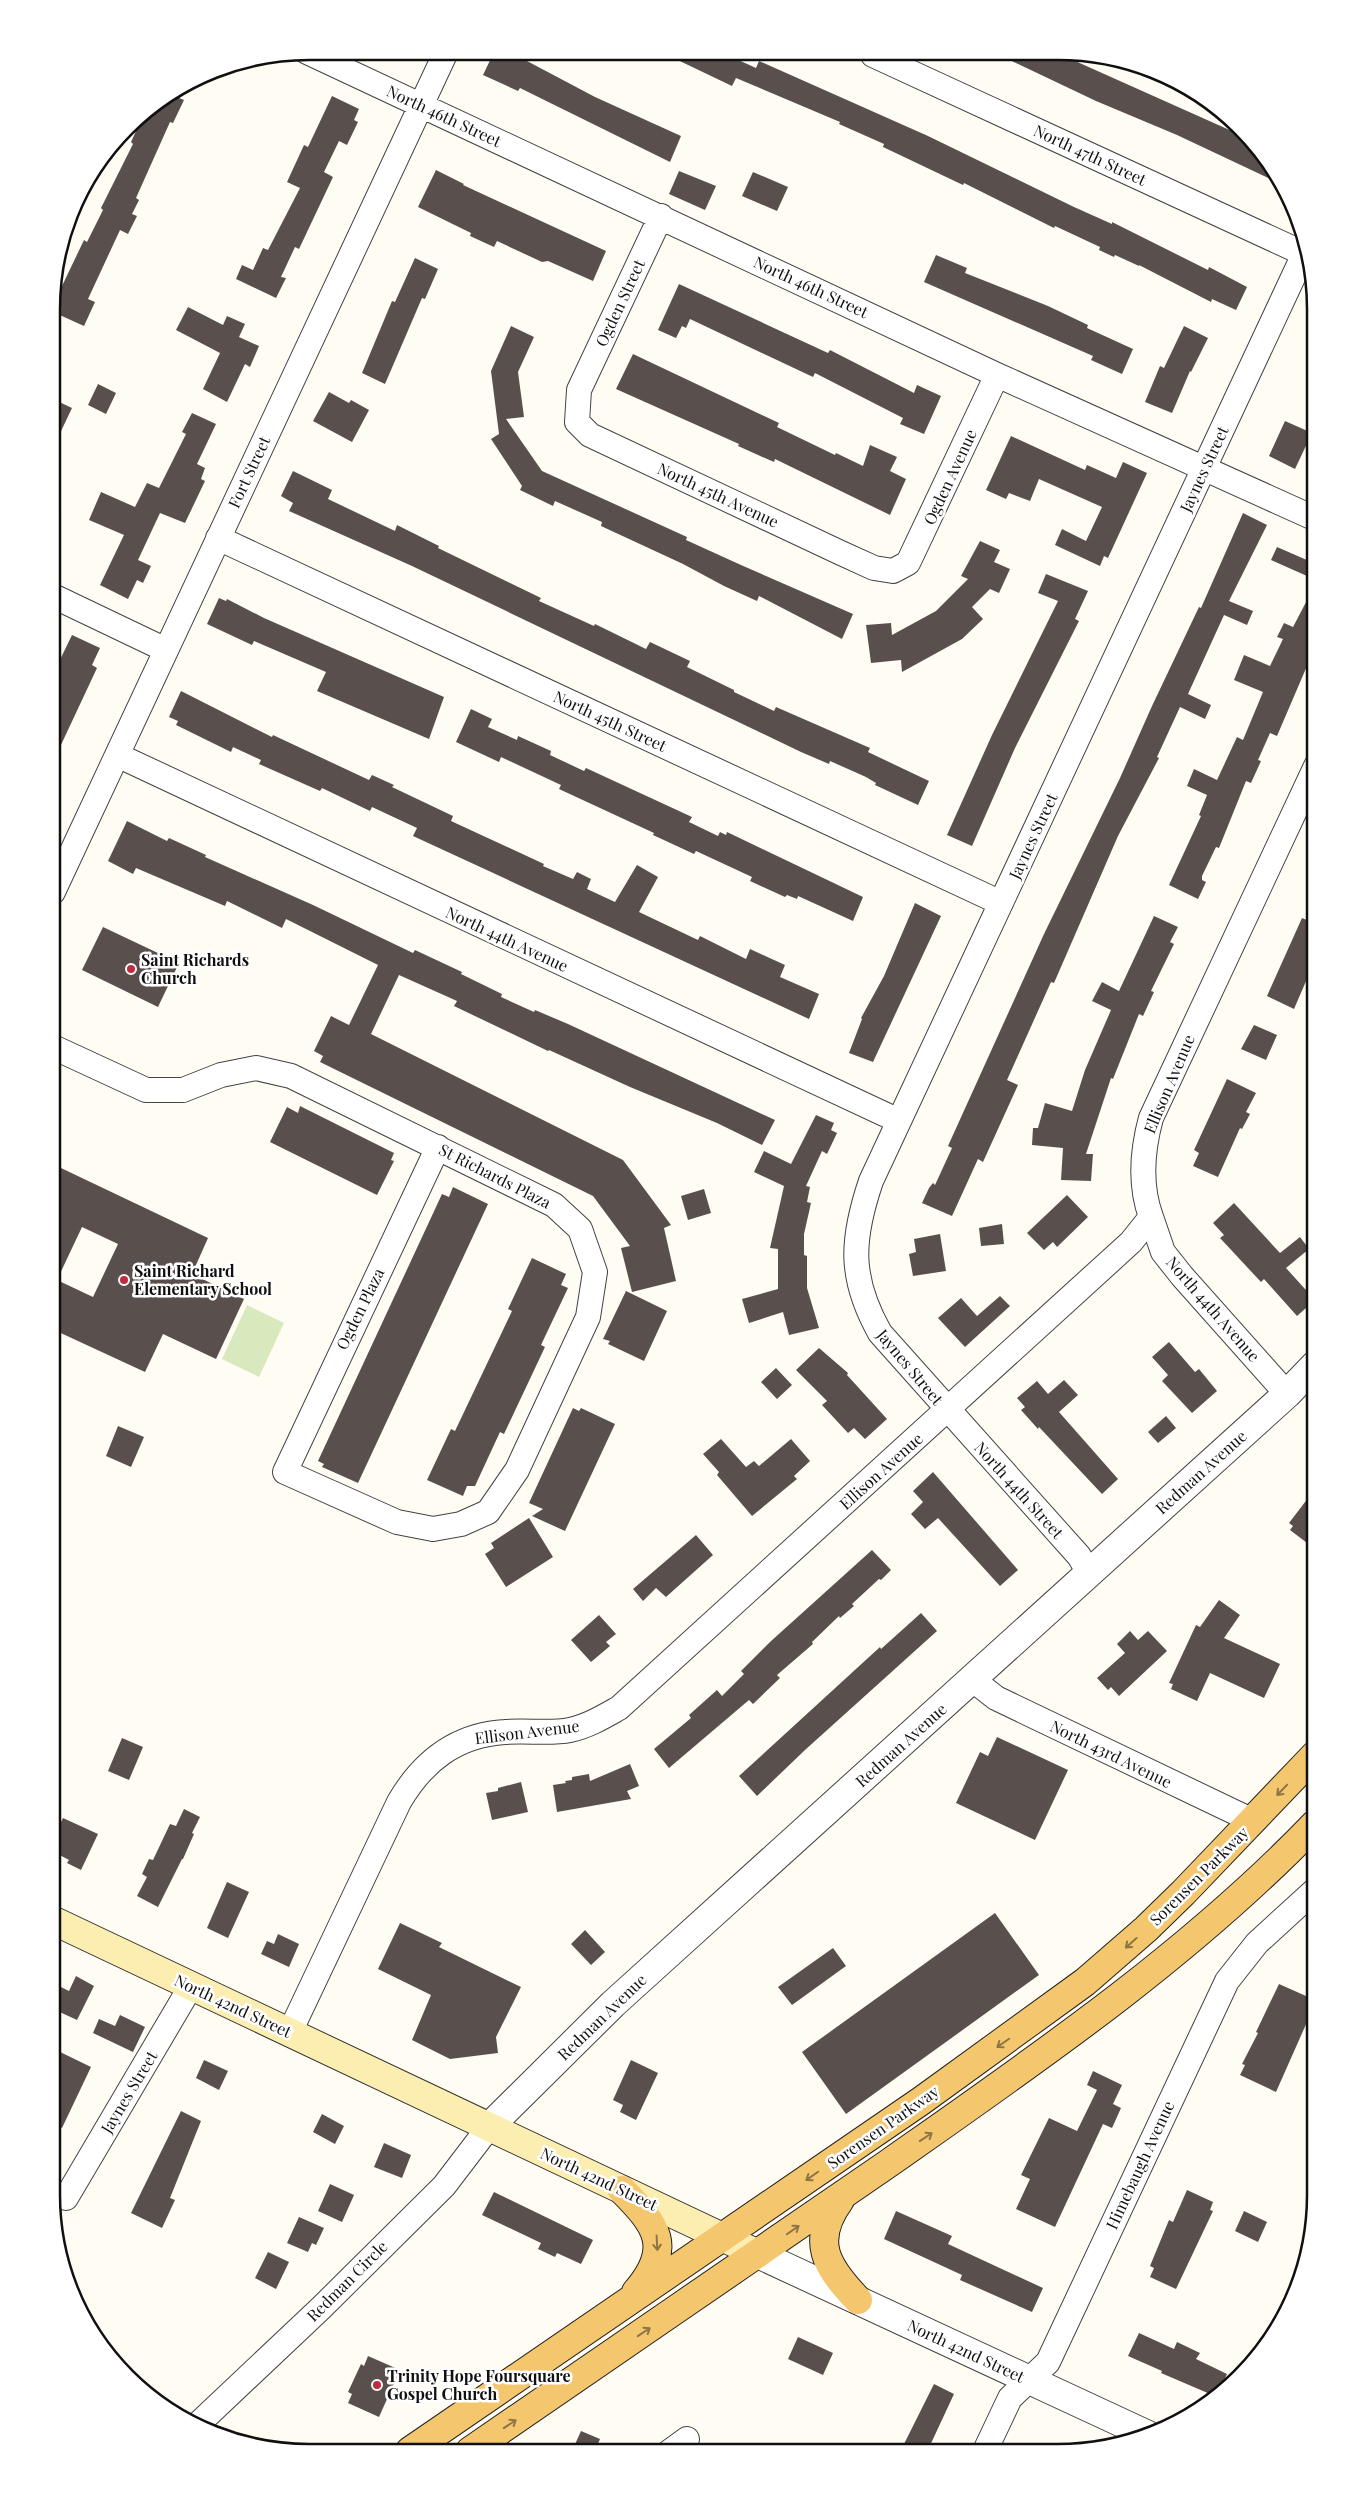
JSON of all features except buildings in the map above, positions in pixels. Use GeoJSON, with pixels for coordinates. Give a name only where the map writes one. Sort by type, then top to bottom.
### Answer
{"type":"FeatureCollection","features":[{"type":"Feature","properties":{"kind":"main road","name":"Sorensen Parkway"},"geometry":{"type":"LineString","coordinates":[[420,2444],[724,2237],[1026,2026],[1085,1982],[1146,1929],[1307,1764]]}},
{"type":"Feature","properties":{"kind":"main road","name":"Sorensen Parkway"},"geometry":{"type":"LineString","coordinates":[[480,2444],[1000,2087],[1097,2015],[1255,1882],[1307,1832]]}},
{"type":"Feature","properties":{"kind":"main road","name":"North 42nd Street"},"geometry":{"type":"LineString","coordinates":[[60,1924],[758,2254]]}},
{"type":"Feature","properties":{"kind":"main road"},"geometry":{"type":"LineString","coordinates":[[622,2190],[648,2218],[655,2229],[658,2243],[657,2257],[652,2270],[625,2305]]}},
{"type":"Feature","properties":{"kind":"main road"},"geometry":{"type":"LineString","coordinates":[[845,2193],[827,2221],[823,2245],[841,2282],[858,2300]]}},
{"type":"Feature","properties":{"kind":"street","name":"North 46th Street"},"geometry":{"type":"LineString","coordinates":[[325,60],[997,375],[1307,516]]}},
{"type":"Feature","properties":{"kind":"street","name":"Fort Street"},"geometry":{"type":"LineString","coordinates":[[60,877],[442,60]]}},
{"type":"Feature","properties":{"kind":"street","name":"North 47th Street"},"geometry":{"type":"LineString","coordinates":[[884,60],[1300,252]]}},
{"type":"Feature","properties":{"kind":"street","name":"Ogden Street"},"geometry":{"type":"LineString","coordinates":[[579,390],[661,216]]}},
{"type":"Feature","properties":{"kind":"street","name":"Jaynes Street"},"geometry":{"type":"LineString","coordinates":[[947,1410],[880,1333],[860,1288],[856,1260],[858,1226],[871,1182],[1302,263]]}},
{"type":"Feature","properties":{"kind":"street","name":"Ogden Avenue"},"geometry":{"type":"LineString","coordinates":[[893,571],[908,562],[914,552],[997,375]]}},
{"type":"Feature","properties":{"kind":"street","name":"North 45th Avenue"},"geometry":{"type":"LineString","coordinates":[[579,390],[577,422],[590,435],[874,568],[893,571]]}},
{"type":"Feature","properties":{"kind":"street","name":"North 45th Street"},"geometry":{"type":"LineString","coordinates":[[218,538],[1001,903]]}},
{"type":"Feature","properties":{"kind":"street"},"geometry":{"type":"LineString","coordinates":[[60,599],[166,650]]}},
{"type":"Feature","properties":{"kind":"street","name":"North 44th Avenue"},"geometry":{"type":"LineString","coordinates":[[117,755],[899,1121]]}},
{"type":"Feature","properties":{"kind":"street","name":"Ellison Avenue"},"geometry":{"type":"LineString","coordinates":[[290,2032],[398,1802],[423,1768],[433,1759],[466,1740],[504,1732],[569,1730],[594,1722],[619,1708],[1131,1242],[1151,1217],[1144,1199],[1142,1168],[1144,1142],[1151,1118],[1307,785]]}},
{"type":"Feature","properties":{"kind":"street","name":"St Richards Plaza"},"geometry":{"type":"LineString","coordinates":[[60,1051],[146,1090],[183,1090],[221,1076],[256,1068],[291,1076],[554,1206],[580,1230],[595,1272],[588,1317],[517,1470],[488,1512],[461,1524],[433,1529],[397,1522],[285,1472]]}},
{"type":"Feature","properties":{"kind":"street","name":"Ogden Plaza"},"geometry":{"type":"LineString","coordinates":[[285,1472],[438,1147]]}},
{"type":"Feature","properties":{"kind":"street","name":"North 44th Avenue"},"geometry":{"type":"LineString","coordinates":[[1151,1217],[1164,1252],[1182,1276],[1287,1394]]}},
{"type":"Feature","properties":{"kind":"street","name":"Redman Avenue"},"geometry":{"type":"LineString","coordinates":[[489,2127],[613,2004],[973,1680],[1287,1394],[1307,1373]]}},
{"type":"Feature","properties":{"kind":"street","name":"North 44th Street"},"geometry":{"type":"LineString","coordinates":[[947,1410],[1079,1556],[1089,1573]]}},
{"type":"Feature","properties":{"kind":"street","name":"North 43rd Avenue"},"geometry":{"type":"LineString","coordinates":[[973,1680],[996,1698],[1253,1821]]}},
{"type":"Feature","properties":{"kind":"street","name":"Himebaugh Avenue"},"geometry":{"type":"LineString","coordinates":[[988,2444],[1010,2398],[1048,2362],[1227,1981],[1257,1943],[1307,1897]]}},
{"type":"Feature","properties":{"kind":"street","name":"Jaynes Street"},"geometry":{"type":"LineString","coordinates":[[66,2198],[191,1986]]}},
{"type":"Feature","properties":{"kind":"street","name":"Redman Circle"},"geometry":{"type":"LineString","coordinates":[[203,2420],[321,2308],[444,2186],[489,2127]]}},
{"type":"Feature","properties":{"kind":"street","name":"North 42nd Street"},"geometry":{"type":"LineString","coordinates":[[758,2254],[1139,2431]]}},
{"type":"Feature","properties":{"kind":"green space"},"geometry":{"type":"Polygon","coordinates":[[[247,1305],[284,1323],[259,1377],[222,1359],[247,1305]]]}},
{"type":"Feature","properties":{"kind":"place","name":"Saint Richards Church"},"geometry":{"type":"Point","coordinates":[131,969]}},
{"type":"Feature","properties":{"kind":"place","name":"Saint Richard Elementary School"},"geometry":{"type":"Point","coordinates":[124,1280]}},
{"type":"Feature","properties":{"kind":"place","name":"Trinity Hope Foursquare Gospel Church"},"geometry":{"type":"Point","coordinates":[377,2385]}}]}
